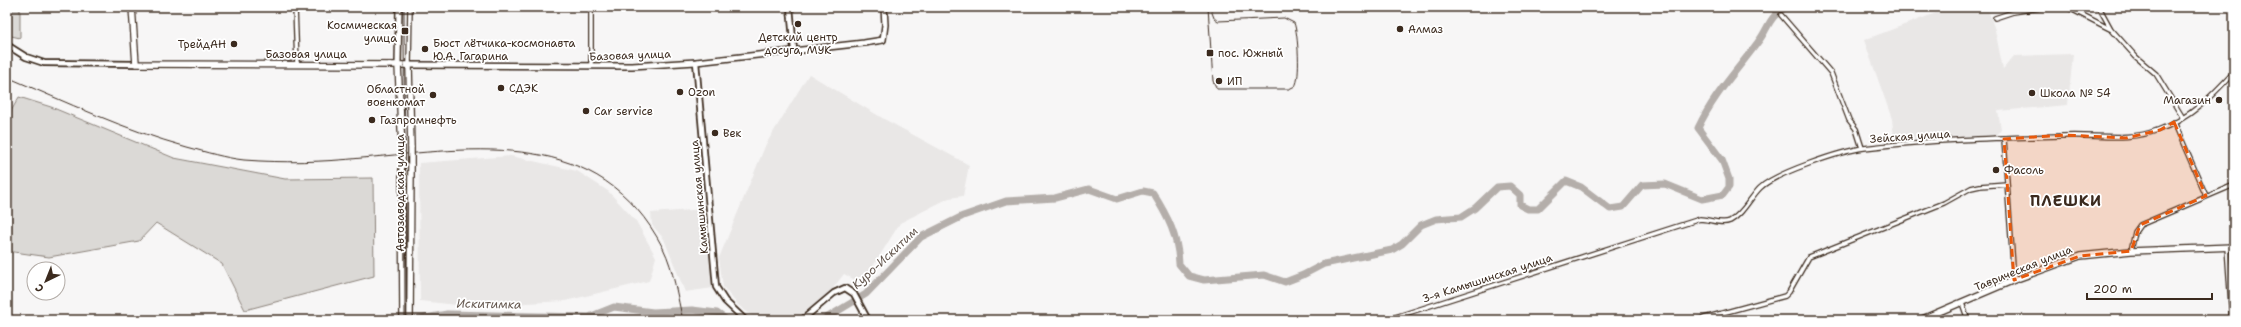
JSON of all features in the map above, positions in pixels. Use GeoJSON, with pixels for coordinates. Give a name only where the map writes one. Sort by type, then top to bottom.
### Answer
{"type":"FeatureCollection","features":[{"type":"Feature","properties":{"kind":"main road"},"geometry":{"type":"LineString","coordinates":[[132,7],[136,64]]}},
{"type":"Feature","properties":{"kind":"main road"},"geometry":{"type":"LineString","coordinates":[[398,65],[399,7]]}},
{"type":"Feature","properties":{"kind":"main road","name":"Базовая улица"},"geometry":{"type":"LineString","coordinates":[[136,64],[591,66],[696,62],[883,40],[885,25],[884,7]]}},
{"type":"Feature","properties":{"kind":"main road","name":"Автозаводская улица"},"geometry":{"type":"LineString","coordinates":[[398,65],[402,148],[403,320]]}},
{"type":"Feature","properties":{"kind":"main road","name":"Автозаводская улица"},"geometry":{"type":"LineString","coordinates":[[409,65],[411,148],[410,320]]}},
{"type":"Feature","properties":{"kind":"main road","name":"Таврическая улица"},"geometry":{"type":"LineString","coordinates":[[1920,320],[2014,280],[2080,256],[2132,251],[2234,247]]}},
{"type":"Feature","properties":{"kind":"street"},"geometry":{"type":"LineString","coordinates":[[295,7],[297,64]]}},
{"type":"Feature","properties":{"kind":"street"},"geometry":{"type":"LineString","coordinates":[[409,65],[410,7]]}},
{"type":"Feature","properties":{"kind":"street"},"geometry":{"type":"LineString","coordinates":[[591,7],[591,66]]}},
{"type":"Feature","properties":{"kind":"street"},"geometry":{"type":"LineString","coordinates":[[790,7],[794,50]]}},
{"type":"Feature","properties":{"kind":"street"},"geometry":{"type":"LineString","coordinates":[[1995,18],[2013,12],[2046,7]]}},
{"type":"Feature","properties":{"kind":"street"},"geometry":{"type":"LineString","coordinates":[[2067,7],[2111,29]]}},
{"type":"Feature","properties":{"kind":"street"},"geometry":{"type":"LineString","coordinates":[[2099,7],[2111,29],[2136,57],[2156,74],[2183,118]]}},
{"type":"Feature","properties":{"kind":"street"},"geometry":{"type":"LineString","coordinates":[[1781,15],[1831,73],[1849,120],[1856,129],[1862,148]]}},
{"type":"Feature","properties":{"kind":"street"},"geometry":{"type":"LineString","coordinates":[[7,45],[26,57],[44,63],[136,64]]}},
{"type":"Feature","properties":{"kind":"street","name":"Камышинская улица"},"geometry":{"type":"LineString","coordinates":[[696,62],[716,287],[725,301],[745,320]]}},
{"type":"Feature","properties":{"kind":"street","name":"Зейская улица"},"geometry":{"type":"LineString","coordinates":[[1594,253],[1700,219],[1724,222],[1730,220],[1739,213],[1761,186],[1826,157],[1862,148],[2065,135],[2126,138],[2154,132],[2183,118],[2199,108],[2214,95],[2234,72]]}},
{"type":"Feature","properties":{"kind":"street"},"geometry":{"type":"LineString","coordinates":[[2174,122],[2206,196]]}},
{"type":"Feature","properties":{"kind":"street"},"geometry":{"type":"LineString","coordinates":[[2004,139],[2014,280]]}},
{"type":"Feature","properties":{"kind":"street"},"geometry":{"type":"LineString","coordinates":[[1699,320],[1785,296],[1789,292],[1809,257],[1944,203],[1971,188],[2007,184]]}},
{"type":"Feature","properties":{"kind":"street"},"geometry":{"type":"LineString","coordinates":[[2132,251],[2135,232],[2140,225],[2234,185]]}},
{"type":"Feature","properties":{"kind":"street"},"geometry":{"type":"LineString","coordinates":[[2227,248],[2232,298],[2232,320]]}},
{"type":"Feature","properties":{"kind":"street","name":"3-я Камышинская улица"},"geometry":{"type":"LineString","coordinates":[[1386,320],[1594,253]]}},
{"type":"Feature","properties":{"kind":"street"},"geometry":{"type":"LineString","coordinates":[[802,320],[839,290],[845,288],[854,294],[868,320]]}},
{"type":"Feature","properties":{"kind":"street"},"geometry":{"type":"LineString","coordinates":[[1962,303],[1968,320]]}},
{"type":"Feature","properties":{"kind":"highlighted area"},"geometry":{"type":"Polygon","coordinates":[[[2174,122],[2206,196],[2140,225],[2131,251],[2080,256],[2014,280],[2004,139],[2065,135],[2126,138],[2160,130],[2174,122]]]}},
{"type":"Feature","properties":{"kind":"shaded area"},"geometry":{"type":"Polygon","coordinates":[[[7,7],[20,7],[20,38],[7,35],[7,7]]]}},
{"type":"Feature","properties":{"kind":"shaded area"},"geometry":{"type":"Polygon","coordinates":[[[1952,7],[1987,7],[1995,30],[2003,69],[2014,56],[2073,54],[2068,105],[1998,111],[2001,130],[1997,135],[1894,139],[1892,119],[1864,40],[1952,7]]]}},
{"type":"Feature","properties":{"kind":"shaded area"},"geometry":{"type":"Polygon","coordinates":[[[809,74],[884,119],[969,165],[963,196],[949,198],[900,223],[862,284],[844,274],[826,297],[796,320],[757,320],[738,305],[723,287],[719,258],[766,144],[809,74]]]}},
{"type":"Feature","properties":{"kind":"shaded area"},"geometry":{"type":"Polygon","coordinates":[[[19,97],[51,107],[174,158],[285,179],[373,178],[374,276],[245,310],[222,264],[156,223],[139,241],[49,257],[7,251],[7,113],[10,113],[19,97]]]}},
{"type":"Feature","properties":{"kind":"shaded area"},"geometry":{"type":"Polygon","coordinates":[[[511,156],[577,171],[608,191],[636,221],[656,257],[649,281],[565,301],[466,306],[420,301],[419,163],[511,156]]]}},
{"type":"Feature","properties":{"kind":"shaded area"},"geometry":{"type":"Polygon","coordinates":[[[705,209],[713,288],[685,292],[664,239],[652,225],[651,213],[705,209]]]}},
{"type":"Feature","properties":{"kind":"waterway","name":"Куро-Искитим"},"geometry":{"type":"LineString","coordinates":[[823,320],[866,294],[921,237],[963,216],[1006,201],[1055,198],[1089,189],[1117,199],[1143,191],[1153,193],[1171,227],[1177,244],[1179,264],[1189,276],[1204,280],[1264,275],[1285,282],[1324,264],[1392,250],[1402,244],[1421,225],[1436,219],[1461,217],[1475,208],[1497,187],[1510,186],[1520,195],[1520,205],[1528,209],[1538,209],[1566,181],[1581,187],[1610,209],[1623,207],[1642,185],[1665,184],[1702,199],[1723,195],[1729,187],[1729,179],[1722,160],[1698,128],[1711,104],[1762,37],[1772,19],[1786,7]]}},
{"type":"Feature","properties":{"kind":"waterway","name":"Искитимка"},"geometry":{"type":"LineString","coordinates":[[415,320],[447,314],[589,317],[614,307],[653,312],[692,310],[717,313],[727,320]]}},
{"type":"Feature","properties":{"kind":"tram line"},"geometry":{"type":"LineString","coordinates":[[404,7],[405,320]]}},
{"type":"Feature","properties":{"kind":"tram line"},"geometry":{"type":"LineString","coordinates":[[1208,7],[1213,81],[1217,89],[1289,89],[1295,86],[1298,74],[1298,55],[1297,36],[1294,23],[1284,18],[1218,21],[1214,18],[1210,7]]}},
{"type":"Feature","properties":{"kind":"railway"},"geometry":{"type":"LineString","coordinates":[[7,77],[96,115],[141,132],[187,147],[237,159],[274,162],[318,161],[448,151],[491,150],[532,154],[570,163],[605,181],[637,209],[667,256],[673,274],[683,320]]}},
{"type":"Feature","properties":{"kind":"place","name":"Детский центр досуга, МУК"},"geometry":{"type":"Point","coordinates":[798,24]}},
{"type":"Feature","properties":{"kind":"place","name":"Алмаз"},"geometry":{"type":"Point","coordinates":[1400,29]}},
{"type":"Feature","properties":{"kind":"place","name":"Космическая улица"},"geometry":{"type":"Point","coordinates":[405,31]}},
{"type":"Feature","properties":{"kind":"place","name":"ТрейдАН"},"geometry":{"type":"Point","coordinates":[234,44]}},
{"type":"Feature","properties":{"kind":"place","name":"Бюст лётчика-космонавта Ю.А. Гагарина"},"geometry":{"type":"Point","coordinates":[425,49]}},
{"type":"Feature","properties":{"kind":"place","name":"пос. Южный"},"geometry":{"type":"Point","coordinates":[1210,53]}},
{"type":"Feature","properties":{"kind":"place","name":"ИП"},"geometry":{"type":"Point","coordinates":[1219,81]}},
{"type":"Feature","properties":{"kind":"place","name":"СДЭК"},"geometry":{"type":"Point","coordinates":[501,88]}},
{"type":"Feature","properties":{"kind":"place","name":"Ozon"},"geometry":{"type":"Point","coordinates":[680,92]}},
{"type":"Feature","properties":{"kind":"place","name":"Школа № 54"},"geometry":{"type":"Point","coordinates":[2032,93]}},
{"type":"Feature","properties":{"kind":"place","name":"Областной военкомат"},"geometry":{"type":"Point","coordinates":[433,95]}},
{"type":"Feature","properties":{"kind":"place","name":"Магазин"},"geometry":{"type":"Point","coordinates":[2219,100]}},
{"type":"Feature","properties":{"kind":"place","name":"Car service"},"geometry":{"type":"Point","coordinates":[586,111]}},
{"type":"Feature","properties":{"kind":"place","name":"Газпромнефть"},"geometry":{"type":"Point","coordinates":[372,120]}},
{"type":"Feature","properties":{"kind":"place","name":"Век"},"geometry":{"type":"Point","coordinates":[715,133]}},
{"type":"Feature","properties":{"kind":"place","name":"Фасоль"},"geometry":{"type":"Point","coordinates":[1996,170]}},
{"type":"Feature","properties":{"kind":"district","name":"ПЛЕШКИ"},"geometry":{"type":"Point","coordinates":[2066,201]}}]}
